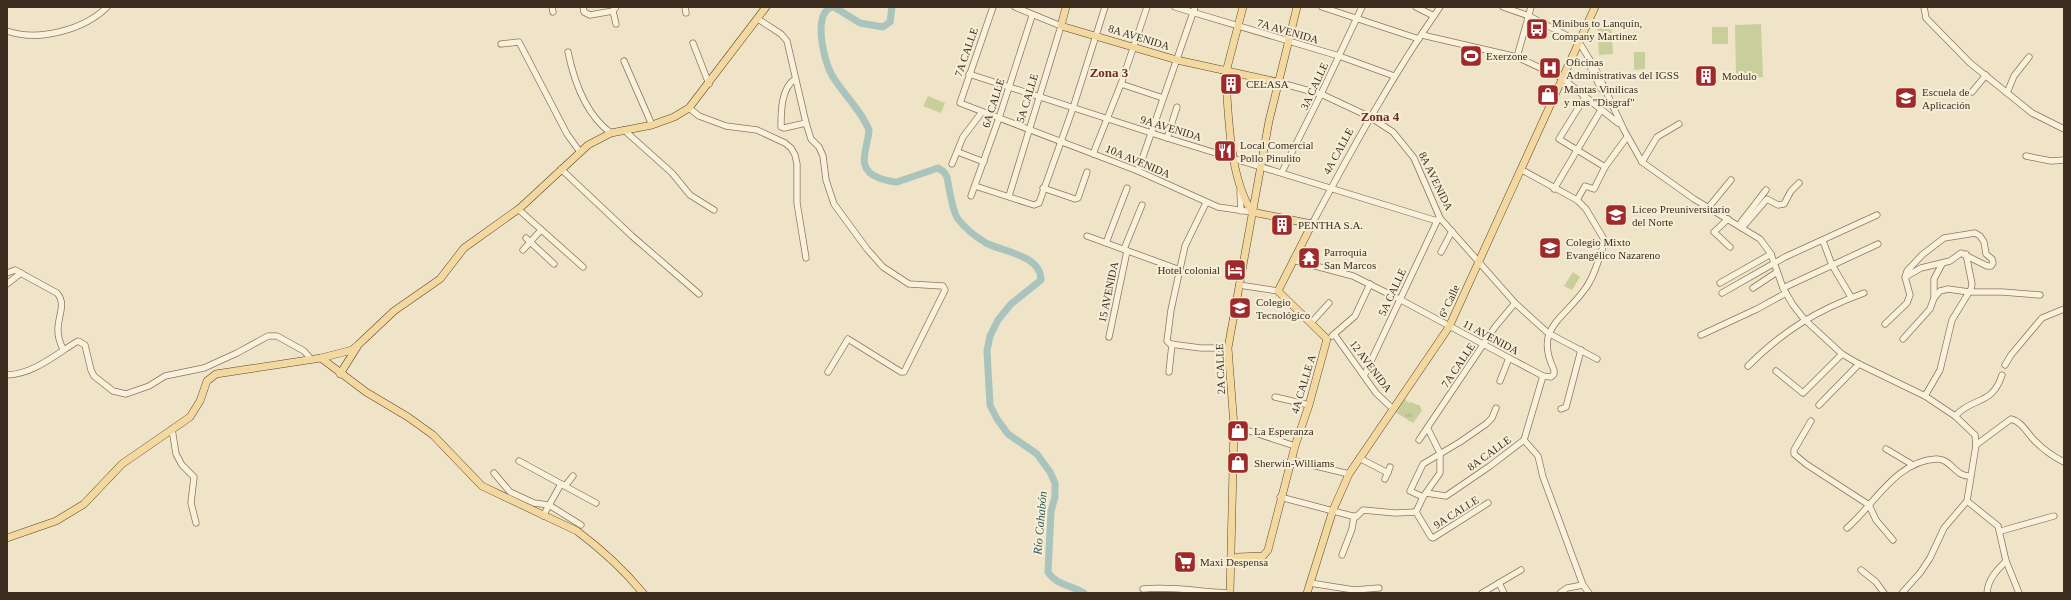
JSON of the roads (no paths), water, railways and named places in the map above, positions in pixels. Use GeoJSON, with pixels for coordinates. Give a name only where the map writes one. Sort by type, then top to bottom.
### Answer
{"type":"FeatureCollection","features":[{"type":"Feature","properties":{"kind":"main road"},"geometry":{"type":"LineString","coordinates":[[7,538],[32,531],[72,512],[84,504],[122,464],[190,418],[200,401],[207,381],[216,374],[321,358],[352,350],[394,311],[440,279],[464,248],[518,209],[588,145],[611,133],[652,125],[674,117],[689,108],[709,84],[766,7]]}},
{"type":"Feature","properties":{"kind":"main road","name":"5A CALLE"},"geometry":{"type":"LineString","coordinates":[[1061,26],[1066,7]]}},
{"type":"Feature","properties":{"kind":"main road"},"geometry":{"type":"LineString","coordinates":[[1243,7],[1226,72],[1227,100],[1234,158],[1240,184],[1246,202],[1252,212]]}},
{"type":"Feature","properties":{"kind":"main road","name":"2A CALLE"},"geometry":{"type":"LineString","coordinates":[[1230,593],[1232,564],[1234,426],[1228,348],[1260,166],[1277,82],[1297,7]]}},
{"type":"Feature","properties":{"kind":"main road","name":"6ª Calle"},"geometry":{"type":"LineString","coordinates":[[1307,593],[1333,510],[1349,474],[1449,327],[1522,170],[1595,7]]}},
{"type":"Feature","properties":{"kind":"main road","name":"8A AVENIDA"},"geometry":{"type":"LineString","coordinates":[[1061,26],[1133,46],[1176,60],[1277,82]]}},
{"type":"Feature","properties":{"kind":"main road","name":"10A AVENIDA"},"geometry":{"type":"LineString","coordinates":[[1252,212],[1312,224]]}},
{"type":"Feature","properties":{"kind":"main road","name":"4A CALLE"},"geometry":{"type":"LineString","coordinates":[[1278,291],[1312,224]]}},
{"type":"Feature","properties":{"kind":"main road"},"geometry":{"type":"LineString","coordinates":[[1278,291],[1328,339]]}},
{"type":"Feature","properties":{"kind":"main road","name":"4A CALLE A"},"geometry":{"type":"LineString","coordinates":[[1232,564],[1237,557],[1263,556],[1268,550],[1280,497],[1328,339]]}},
{"type":"Feature","properties":{"kind":"main road"},"geometry":{"type":"LineString","coordinates":[[340,374],[358,345]]}},
{"type":"Feature","properties":{"kind":"main road"},"geometry":{"type":"LineString","coordinates":[[321,358],[340,374],[433,435],[482,486],[577,531],[587,538],[644,593]]}},
{"type":"Feature","properties":{"kind":"street"},"geometry":{"type":"LineString","coordinates":[[7,31],[13,33],[44,34],[66,30],[90,21],[106,7]]}},
{"type":"Feature","properties":{"kind":"street"},"geometry":{"type":"LineString","coordinates":[[583,7],[584,12],[590,15],[615,9],[616,24]]}},
{"type":"Feature","properties":{"kind":"street","name":"7A CALLE"},"geometry":{"type":"LineString","coordinates":[[960,103],[993,7]]}},
{"type":"Feature","properties":{"kind":"street","name":"8A AVENIDA"},"geometry":{"type":"LineString","coordinates":[[1015,7],[1032,16],[1061,26]]}},
{"type":"Feature","properties":{"kind":"street"},"geometry":{"type":"LineString","coordinates":[[975,186],[1009,196],[1034,206],[1039,203],[1043,188],[1073,108],[1105,7]]}},
{"type":"Feature","properties":{"kind":"street"},"geometry":{"type":"LineString","coordinates":[[1093,154],[1121,84],[1147,7]]}},
{"type":"Feature","properties":{"kind":"street","name":"7A AVENIDA"},"geometry":{"type":"LineString","coordinates":[[1175,7],[1194,10],[1237,27],[1339,56],[1394,76]]}},
{"type":"Feature","properties":{"kind":"street"},"geometry":{"type":"LineString","coordinates":[[1322,7],[1356,19],[1420,37],[1517,57],[1562,78],[1618,123],[1624,130]]}},
{"type":"Feature","properties":{"kind":"street","name":"3A CALLE"},"geometry":{"type":"LineString","coordinates":[[1282,172],[1362,7]]}},
{"type":"Feature","properties":{"kind":"street"},"geometry":{"type":"LineString","coordinates":[[1416,7],[1434,16]]}},
{"type":"Feature","properties":{"kind":"street","name":"4A CALLE"},"geometry":{"type":"LineString","coordinates":[[1312,224],[1331,187],[1394,76],[1440,7]]}},
{"type":"Feature","properties":{"kind":"street"},"geometry":{"type":"LineString","coordinates":[[1503,7],[1529,16],[1579,42],[1596,70],[1627,137],[1642,162],[1708,208],[1760,239],[1771,254],[1785,291],[1804,319],[1842,354],[1925,396],[1955,416],[1975,435],[1976,445],[1967,501],[1944,528],[1930,558],[1920,573],[1902,593]]}},
{"type":"Feature","properties":{"kind":"street"},"geometry":{"type":"LineString","coordinates":[[1517,57],[1531,7]]}},
{"type":"Feature","properties":{"kind":"street"},"geometry":{"type":"LineString","coordinates":[[1924,7],[1926,18],[1970,63],[2032,113],[2064,129]]}},
{"type":"Feature","properties":{"kind":"street"},"geometry":{"type":"LineString","coordinates":[[1138,171],[1194,10]]}},
{"type":"Feature","properties":{"kind":"street","name":"6A CALLE"},"geometry":{"type":"LineString","coordinates":[[971,196],[999,118],[1032,16]]}},
{"type":"Feature","properties":{"kind":"street"},"geometry":{"type":"LineString","coordinates":[[758,19],[781,34],[787,41],[806,123],[811,139],[819,147],[823,156],[826,180],[834,204],[867,249],[883,266],[909,284],[938,284],[943,286],[945,290],[904,372],[901,372],[848,339],[828,372]]}},
{"type":"Feature","properties":{"kind":"street","name":"5A CALLE"},"geometry":{"type":"LineString","coordinates":[[1009,196],[1061,26]]}},
{"type":"Feature","properties":{"kind":"street"},"geometry":{"type":"LineString","coordinates":[[500,44],[519,42],[567,134],[580,152]]}},
{"type":"Feature","properties":{"kind":"street"},"geometry":{"type":"LineString","coordinates":[[1579,42],[1618,123]]}},
{"type":"Feature","properties":{"kind":"street"},"geometry":{"type":"LineString","coordinates":[[693,43],[709,84]]}},
{"type":"Feature","properties":{"kind":"street"},"geometry":{"type":"LineString","coordinates":[[568,52],[574,75],[588,108],[597,121],[611,133]]}},
{"type":"Feature","properties":{"kind":"street"},"geometry":{"type":"LineString","coordinates":[[2007,93],[2017,71],[2029,57]]}},
{"type":"Feature","properties":{"kind":"street"},"geometry":{"type":"LineString","coordinates":[[624,61],[652,125]]}},
{"type":"Feature","properties":{"kind":"street","name":"9A AVENIDA"},"geometry":{"type":"LineString","coordinates":[[969,74],[1167,138],[1438,219]]}},
{"type":"Feature","properties":{"kind":"street"},"geometry":{"type":"LineString","coordinates":[[1972,92],[1986,75]]}},
{"type":"Feature","properties":{"kind":"street"},"geometry":{"type":"LineString","coordinates":[[795,80],[788,85],[783,102],[781,127],[791,128],[806,123]]}},
{"type":"Feature","properties":{"kind":"street","name":"8A AVENIDA"},"geometry":{"type":"LineString","coordinates":[[1277,82],[1321,94],[1370,117],[1392,132],[1405,145],[1416,164],[1438,219],[1452,231],[1515,303],[1548,333],[1597,359]]}},
{"type":"Feature","properties":{"kind":"street"},"geometry":{"type":"LineString","coordinates":[[1121,84],[1163,98]]}},
{"type":"Feature","properties":{"kind":"street"},"geometry":{"type":"LineString","coordinates":[[1585,97],[1567,124],[1560,140],[1606,167]]}},
{"type":"Feature","properties":{"kind":"street","name":"10A AVENIDA"},"geometry":{"type":"LineString","coordinates":[[960,103],[1138,171],[1206,203],[1218,207],[1252,212]]}},
{"type":"Feature","properties":{"kind":"street"},"geometry":{"type":"LineString","coordinates":[[1167,138],[1177,107]]}},
{"type":"Feature","properties":{"kind":"street"},"geometry":{"type":"LineString","coordinates":[[689,108],[699,116],[726,126],[757,130],[786,143],[791,148],[795,155],[797,164],[797,203],[806,258]]}},
{"type":"Feature","properties":{"kind":"street"},"geometry":{"type":"LineString","coordinates":[[1554,189],[1576,148],[1601,110]]}},
{"type":"Feature","properties":{"kind":"street"},"geometry":{"type":"LineString","coordinates":[[952,164],[964,137],[982,112]]}},
{"type":"Feature","properties":{"kind":"street"},"geometry":{"type":"LineString","coordinates":[[1642,162],[1657,137],[1679,124]]}},
{"type":"Feature","properties":{"kind":"street"},"geometry":{"type":"LineString","coordinates":[[624,130],[672,173],[690,195],[714,210]]}},
{"type":"Feature","properties":{"kind":"street"},"geometry":{"type":"LineString","coordinates":[[1577,200],[1587,186],[1594,188],[1606,167],[1627,137]]}},
{"type":"Feature","properties":{"kind":"street"},"geometry":{"type":"LineString","coordinates":[[958,152],[984,162]]}},
{"type":"Feature","properties":{"kind":"street"},"geometry":{"type":"LineString","coordinates":[[2026,156],[2051,161],[2064,160]]}},
{"type":"Feature","properties":{"kind":"street"},"geometry":{"type":"LineString","coordinates":[[561,169],[632,236],[699,294]]}},
{"type":"Feature","properties":{"kind":"street"},"geometry":{"type":"LineString","coordinates":[[1522,170],[1554,189],[1577,200],[1586,209],[1605,241],[1586,288],[1548,333]]}},
{"type":"Feature","properties":{"kind":"street"},"geometry":{"type":"LineString","coordinates":[[1043,188],[1076,199],[1087,172]]}},
{"type":"Feature","properties":{"kind":"street"},"geometry":{"type":"LineString","coordinates":[[1708,208],[1731,180]]}},
{"type":"Feature","properties":{"kind":"street"},"geometry":{"type":"LineString","coordinates":[[1740,226],[1767,199],[1778,205],[1784,204],[1791,191],[1799,183]]}},
{"type":"Feature","properties":{"kind":"street"},"geometry":{"type":"LineString","coordinates":[[1240,184],[1242,211]]}},
{"type":"Feature","properties":{"kind":"street"},"geometry":{"type":"LineString","coordinates":[[1106,243],[1127,188]]}},
{"type":"Feature","properties":{"kind":"street"},"geometry":{"type":"LineString","coordinates":[[1740,226],[1766,190]]}},
{"type":"Feature","properties":{"kind":"street"},"geometry":{"type":"LineString","coordinates":[[1169,372],[1169,343],[1185,246],[1206,203]]}},
{"type":"Feature","properties":{"kind":"street","name":"15 AVENIDA"},"geometry":{"type":"LineString","coordinates":[[1109,337],[1125,250],[1142,205]]}},
{"type":"Feature","properties":{"kind":"street"},"geometry":{"type":"LineString","coordinates":[[518,209],[583,267]]}},
{"type":"Feature","properties":{"kind":"street"},"geometry":{"type":"LineString","coordinates":[[1722,293],[1774,263],[1877,215]]}},
{"type":"Feature","properties":{"kind":"street","name":"5A CALLE"},"geometry":{"type":"LineString","coordinates":[[1364,376],[1438,219]]}},
{"type":"Feature","properties":{"kind":"street"},"geometry":{"type":"LineString","coordinates":[[1728,219],[1714,232],[1730,247]]}},
{"type":"Feature","properties":{"kind":"street"},"geometry":{"type":"LineString","coordinates":[[523,250],[528,240],[541,230]]}},
{"type":"Feature","properties":{"kind":"street"},"geometry":{"type":"LineString","coordinates":[[1442,252],[1452,231]]}},
{"type":"Feature","properties":{"kind":"street"},"geometry":{"type":"LineString","coordinates":[[1885,324],[1907,303],[1910,295],[1905,277],[1911,266],[1937,242],[1949,236],[1975,233],[1980,236],[1984,242],[1986,254],[1992,259],[1993,263],[1991,266],[1987,266],[1966,254],[1960,253],[1950,261],[1921,268],[1905,277]]}},
{"type":"Feature","properties":{"kind":"street"},"geometry":{"type":"LineString","coordinates":[[1087,236],[1180,270]]}},
{"type":"Feature","properties":{"kind":"street"},"geometry":{"type":"LineString","coordinates":[[528,240],[554,264]]}},
{"type":"Feature","properties":{"kind":"street"},"geometry":{"type":"LineString","coordinates":[[1823,241],[1832,265],[1851,297]]}},
{"type":"Feature","properties":{"kind":"street"},"geometry":{"type":"LineString","coordinates":[[1701,335],[1757,309],[1785,291],[1832,265],[1878,244]]}},
{"type":"Feature","properties":{"kind":"street"},"geometry":{"type":"LineString","coordinates":[[1720,283],[1771,254]]}},
{"type":"Feature","properties":{"kind":"street"},"geometry":{"type":"LineString","coordinates":[[1925,396],[1940,370],[1952,320],[1969,292],[1972,284],[1966,254]]}},
{"type":"Feature","properties":{"kind":"street","name":"11 AVENIDA"},"geometry":{"type":"LineString","coordinates":[[1293,260],[1336,270],[1370,284],[1449,327],[1545,376]]}},
{"type":"Feature","properties":{"kind":"street"},"geometry":{"type":"LineString","coordinates":[[1903,339],[1930,309],[1934,298],[1934,279],[1942,264]]}},
{"type":"Feature","properties":{"kind":"street"},"geometry":{"type":"LineString","coordinates":[[7,273],[13,269],[57,294],[61,298],[62,302],[58,329],[59,340],[64,349]]}},
{"type":"Feature","properties":{"kind":"street"},"geometry":{"type":"LineString","coordinates":[[1753,288],[1777,272]]}},
{"type":"Feature","properties":{"kind":"street"},"geometry":{"type":"LineString","coordinates":[[7,284],[21,273]]}},
{"type":"Feature","properties":{"kind":"street"},"geometry":{"type":"LineString","coordinates":[[1328,339],[1355,316],[1370,284]]}},
{"type":"Feature","properties":{"kind":"street"},"geometry":{"type":"LineString","coordinates":[[1239,285],[1278,291]]}},
{"type":"Feature","properties":{"kind":"street"},"geometry":{"type":"LineString","coordinates":[[1934,298],[1940,291],[1944,290],[2040,295]]}},
{"type":"Feature","properties":{"kind":"street"},"geometry":{"type":"LineString","coordinates":[[1748,366],[1764,349],[1804,319],[1851,297],[1864,293]]}},
{"type":"Feature","properties":{"kind":"street"},"geometry":{"type":"LineString","coordinates":[[1311,323],[1329,303]]}},
{"type":"Feature","properties":{"kind":"street","name":"7A CALLE"},"geometry":{"type":"LineString","coordinates":[[1419,440],[1428,429],[1484,344],[1515,303]]}},
{"type":"Feature","properties":{"kind":"street"},"geometry":{"type":"LineString","coordinates":[[2005,365],[2011,355],[2042,318],[2064,309]]}},
{"type":"Feature","properties":{"kind":"street","name":"8A CALLE"},"geometry":{"type":"LineString","coordinates":[[1425,495],[1446,496],[1490,466],[1524,440],[1545,376],[1551,377],[1554,374],[1547,352],[1548,333]]}},
{"type":"Feature","properties":{"kind":"street","name":"12 AVENIDA"},"geometry":{"type":"LineString","coordinates":[[1334,334],[1376,393],[1392,409]]}},
{"type":"Feature","properties":{"kind":"street"},"geometry":{"type":"LineString","coordinates":[[7,375],[14,375],[39,365],[78,341],[85,345],[91,370],[94,376],[113,391],[126,394],[149,386],[165,376],[204,368],[237,353],[268,336],[278,336],[304,351],[310,359]]}},
{"type":"Feature","properties":{"kind":"street"},"geometry":{"type":"LineString","coordinates":[[1169,343],[1228,348]]}},
{"type":"Feature","properties":{"kind":"street"},"geometry":{"type":"LineString","coordinates":[[1561,409],[1566,407],[1581,350]]}},
{"type":"Feature","properties":{"kind":"street"},"geometry":{"type":"LineString","coordinates":[[1776,371],[1803,393],[1842,354]]}},
{"type":"Feature","properties":{"kind":"street"},"geometry":{"type":"LineString","coordinates":[[1500,381],[1509,358]]}},
{"type":"Feature","properties":{"kind":"street"},"geometry":{"type":"LineString","coordinates":[[1819,405],[1860,364]]}},
{"type":"Feature","properties":{"kind":"street"},"geometry":{"type":"LineString","coordinates":[[1955,416],[1964,407],[1976,403],[1995,392],[2002,375]]}},
{"type":"Feature","properties":{"kind":"street"},"geometry":{"type":"LineString","coordinates":[[1275,397],[1309,405]]}},
{"type":"Feature","properties":{"kind":"street"},"geometry":{"type":"LineString","coordinates":[[1425,495],[1410,492],[1410,489],[1423,464],[1460,442],[1486,424],[1492,418],[1496,408]]}},
{"type":"Feature","properties":{"kind":"street"},"geometry":{"type":"LineString","coordinates":[[1976,445],[2011,419],[2025,428],[2034,441],[2042,448],[2064,462]]}},
{"type":"Feature","properties":{"kind":"street"},"geometry":{"type":"LineString","coordinates":[[1811,421],[1797,445],[1794,454],[1806,464],[1868,505],[1876,520],[1893,540]]}},
{"type":"Feature","properties":{"kind":"street"},"geometry":{"type":"LineString","coordinates":[[1234,426],[1295,446]]}},
{"type":"Feature","properties":{"kind":"street"},"geometry":{"type":"LineString","coordinates":[[172,429],[176,454],[182,465],[194,477],[191,503],[196,523]]}},
{"type":"Feature","properties":{"kind":"street"},"geometry":{"type":"LineString","coordinates":[[1280,497],[1358,517],[1363,510],[1394,513],[1416,512],[1425,495],[1440,473],[1440,454],[1428,429]]}},
{"type":"Feature","properties":{"kind":"street"},"geometry":{"type":"LineString","coordinates":[[1524,440],[1538,456],[1543,477],[1583,585],[1589,593]]}},
{"type":"Feature","properties":{"kind":"street"},"geometry":{"type":"LineString","coordinates":[[1886,449],[1913,465]]}},
{"type":"Feature","properties":{"kind":"street"},"geometry":{"type":"LineString","coordinates":[[1359,458],[1389,470],[1385,479]]}},
{"type":"Feature","properties":{"kind":"street"},"geometry":{"type":"LineString","coordinates":[[1847,528],[1898,476],[1913,465],[1935,458],[1942,459],[1963,475],[1970,476]]}},
{"type":"Feature","properties":{"kind":"street"},"geometry":{"type":"LineString","coordinates":[[1291,460],[1349,474]]}},
{"type":"Feature","properties":{"kind":"street"},"geometry":{"type":"LineString","coordinates":[[519,461],[596,503]]}},
{"type":"Feature","properties":{"kind":"street"},"geometry":{"type":"LineString","coordinates":[[494,473],[510,492],[534,503],[549,505],[581,525]]}},
{"type":"Feature","properties":{"kind":"street"},"geometry":{"type":"LineString","coordinates":[[565,486],[573,476]]}},
{"type":"Feature","properties":{"kind":"street"},"geometry":{"type":"LineString","coordinates":[[543,516],[562,484],[565,486]]}},
{"type":"Feature","properties":{"kind":"street"},"geometry":{"type":"LineString","coordinates":[[1967,501],[1982,514],[1992,520],[2001,531],[2006,561],[2019,593]]}},
{"type":"Feature","properties":{"kind":"street","name":"9A CALLE"},"geometry":{"type":"LineString","coordinates":[[1416,512],[1431,537],[1435,537],[1488,503]]}},
{"type":"Feature","properties":{"kind":"street"},"geometry":{"type":"LineString","coordinates":[[1342,556],[1352,529],[1354,516]]}},
{"type":"Feature","properties":{"kind":"street"},"geometry":{"type":"LineString","coordinates":[[2001,531],[2054,516]]}},
{"type":"Feature","properties":{"kind":"street"},"geometry":{"type":"LineString","coordinates":[[1987,593],[1987,585],[1996,570],[2006,561]]}},
{"type":"Feature","properties":{"kind":"street"},"geometry":{"type":"LineString","coordinates":[[1482,593],[1521,570]]}},
{"type":"Feature","properties":{"kind":"street"},"geometry":{"type":"LineString","coordinates":[[1861,570],[1876,582],[1884,593]]}},
{"type":"Feature","properties":{"kind":"street"},"geometry":{"type":"LineString","coordinates":[[1310,583],[1354,590],[1379,588]]}},
{"type":"Feature","properties":{"kind":"street"},"geometry":{"type":"LineString","coordinates":[[1499,583],[1504,593]]}},
{"type":"Feature","properties":{"kind":"street"},"geometry":{"type":"LineString","coordinates":[[1560,593],[1567,588],[1583,585]]}},
{"type":"Feature","properties":{"kind":"street"},"geometry":{"type":"LineString","coordinates":[[1143,589],[1168,587],[1181,590],[1230,593]]}},
{"type":"Feature","properties":{"kind":"waterway","name":"Río Cahabón"},"geometry":{"type":"LineString","coordinates":[[832,7],[826,11],[822,19],[821,29],[823,51],[837,84],[862,116],[869,130],[864,158],[867,169],[871,174],[879,178],[897,182],[938,168],[944,172],[947,177],[954,210],[958,219],[964,226],[986,243],[1028,260],[1035,265],[1039,272],[1041,280],[1011,304],[998,320],[990,336],[987,351],[990,405],[997,419],[1008,434],[1037,454],[1050,472],[1055,483],[1055,497],[1051,511],[1048,572],[1055,580],[1084,593]]}},
{"type":"Feature","properties":{"kind":"waterway","name":"Río Cahabón"},"geometry":{"type":"LineString","coordinates":[[834,7],[860,23],[883,27],[890,22],[892,7]]}},
{"type":"Feature","properties":{"kind":"place","name":"Minibus to Lanquín, Company Martinez"},"geometry":{"type":"Point","coordinates":[1537,29]}},
{"type":"Feature","properties":{"kind":"place","name":"Exerzone"},"geometry":{"type":"Point","coordinates":[1471,56]}},
{"type":"Feature","properties":{"kind":"place","name":"Oficinas Administrativas del IGSS"},"geometry":{"type":"Point","coordinates":[1550,68]}},
{"type":"Feature","properties":{"kind":"place","name":"Modulo"},"geometry":{"type":"Point","coordinates":[1706,76]}},
{"type":"Feature","properties":{"kind":"place","name":"CELASA"},"geometry":{"type":"Point","coordinates":[1231,84]}},
{"type":"Feature","properties":{"kind":"place","name":"Mantas Vinilicas y mas \"Disgraf\""},"geometry":{"type":"Point","coordinates":[1548,95]}},
{"type":"Feature","properties":{"kind":"place","name":"Escuela de Aplicación"},"geometry":{"type":"Point","coordinates":[1906,98]}},
{"type":"Feature","properties":{"kind":"place","name":"Local Comercial Pollo Pinulito"},"geometry":{"type":"Point","coordinates":[1225,151]}},
{"type":"Feature","properties":{"kind":"place","name":"Liceo Preuniversitario del Norte"},"geometry":{"type":"Point","coordinates":[1616,215]}},
{"type":"Feature","properties":{"kind":"place","name":"PENTHA S.A."},"geometry":{"type":"Point","coordinates":[1282,225]}},
{"type":"Feature","properties":{"kind":"place","name":"Colegio Mixto Evangélico Nazareno"},"geometry":{"type":"Point","coordinates":[1550,248]}},
{"type":"Feature","properties":{"kind":"place","name":"Parroquia San Marcos"},"geometry":{"type":"Point","coordinates":[1309,258]}},
{"type":"Feature","properties":{"kind":"place","name":"Hotel colonial"},"geometry":{"type":"Point","coordinates":[1235,270]}},
{"type":"Feature","properties":{"kind":"place","name":"Colegio Tecnológico"},"geometry":{"type":"Point","coordinates":[1240,308]}},
{"type":"Feature","properties":{"kind":"place","name":"La Esperanza"},"geometry":{"type":"Point","coordinates":[1238,431]}},
{"type":"Feature","properties":{"kind":"place","name":"Sherwin-Williams"},"geometry":{"type":"Point","coordinates":[1238,463]}},
{"type":"Feature","properties":{"kind":"place","name":"Maxi Despensa"},"geometry":{"type":"Point","coordinates":[1185,562]}},
{"type":"Feature","properties":{"kind":"district","name":"Zona 3"},"geometry":{"type":"Point","coordinates":[1109,72]}},
{"type":"Feature","properties":{"kind":"district","name":"Zona 4"},"geometry":{"type":"Point","coordinates":[1380,116]}}]}
